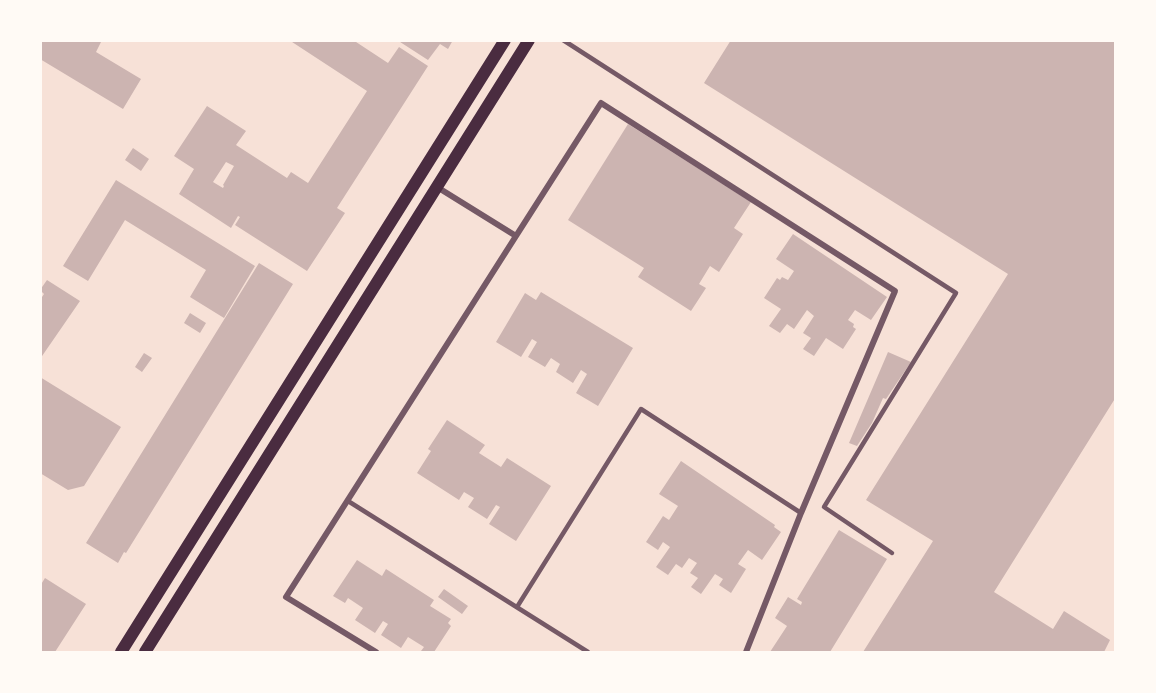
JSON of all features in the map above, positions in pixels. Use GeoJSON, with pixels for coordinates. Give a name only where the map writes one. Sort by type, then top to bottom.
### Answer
{"type":"FeatureCollection","features":[{"type":"Feature","properties":{"kind":"main road"},"geometry":{"type":"LineString","coordinates":[[121,652],[505,40]]}},
{"type":"Feature","properties":{"kind":"main road"},"geometry":{"type":"LineString","coordinates":[[145,652],[529,40]]}},
{"type":"Feature","properties":{"kind":"street"},"geometry":{"type":"LineString","coordinates":[[376,652],[286,597],[601,103],[895,291],[801,513],[746,652]]}},
{"type":"Feature","properties":{"kind":"street"},"geometry":{"type":"LineString","coordinates":[[437,187],[516,236]]}},
{"type":"Feature","properties":{"kind":"lane"},"geometry":{"type":"LineString","coordinates":[[563,40],[956,293],[824,507],[892,553]]}},
{"type":"Feature","properties":{"kind":"lane"},"geometry":{"type":"LineString","coordinates":[[517,608],[640,409],[801,513]]}},
{"type":"Feature","properties":{"kind":"lane"},"geometry":{"type":"LineString","coordinates":[[348,501],[588,652]]}},
{"type":"Feature","properties":{"kind":"building"},"geometry":{"type":"Polygon","coordinates":[[[40,40],[99,40],[101,42],[96,52],[141,79],[123,109],[40,59],[40,40]]]}},
{"type":"Feature","properties":{"kind":"building"},"geometry":{"type":"Polygon","coordinates":[[[289,40],[353,40],[388,63],[399,47],[428,66],[337,208],[345,213],[307,271],[235,225],[240,217],[238,216],[231,228],[179,194],[194,169],[174,156],[207,106],[246,131],[236,145],[287,178],[291,172],[308,183],[367,91],[289,40]],[[226,162],[213,182],[223,188],[234,166],[226,162]]]}},
{"type":"Feature","properties":{"kind":"building"},"geometry":{"type":"Polygon","coordinates":[[[397,40],[453,40],[448,49],[440,44],[428,60],[397,40]]]}},
{"type":"Feature","properties":{"kind":"building"},"geometry":{"type":"Polygon","coordinates":[[[731,40],[1116,40],[1116,397],[994,592],[1053,629],[1064,611],[1110,640],[1104,652],[863,652],[933,541],[866,500],[1008,274],[704,83],[731,40]]]}},
{"type":"Feature","properties":{"kind":"building"},"geometry":{"type":"Polygon","coordinates":[[[628,124],[751,202],[734,228],[743,234],[719,272],[710,266],[699,284],[706,288],[691,311],[638,277],[644,268],[568,220],[628,124]]]}},
{"type":"Feature","properties":{"kind":"building"},"geometry":{"type":"Polygon","coordinates":[[[133,148],[149,159],[141,171],[125,160],[133,148]]]}},
{"type":"Feature","properties":{"kind":"building"},"geometry":{"type":"Polygon","coordinates":[[[116,180],[255,266],[224,318],[190,297],[206,270],[125,220],[88,281],[63,266],[116,180]]]}},
{"type":"Feature","properties":{"kind":"building"},"geometry":{"type":"Polygon","coordinates":[[[793,234],[887,297],[871,320],[855,310],[848,320],[854,324],[853,327],[856,329],[843,349],[826,338],[814,356],[803,349],[811,338],[803,333],[814,316],[807,310],[794,329],[787,324],[780,333],[769,326],[781,309],[764,298],[777,278],[780,280],[782,277],[788,280],[794,271],[776,259],[793,234]]]}},
{"type":"Feature","properties":{"kind":"building"},"geometry":{"type":"Polygon","coordinates":[[[259,263],[293,284],[118,563],[86,543],[259,263]]]}},
{"type":"Feature","properties":{"kind":"building"},"geometry":{"type":"Polygon","coordinates":[[[47,280],[80,301],[40,359],[40,300],[44,294],[40,290],[47,280]]]}},
{"type":"Feature","properties":{"kind":"building"},"geometry":{"type":"Polygon","coordinates":[[[541,292],[633,348],[598,406],[576,393],[587,374],[581,370],[573,383],[556,372],[560,364],[551,358],[545,367],[528,357],[537,342],[532,339],[521,357],[496,342],[525,293],[536,300],[541,292]]]}},
{"type":"Feature","properties":{"kind":"building"},"geometry":{"type":"Polygon","coordinates":[[[190,313],[206,323],[200,333],[184,323],[190,313]]]}},
{"type":"Feature","properties":{"kind":"building"},"geometry":{"type":"Polygon","coordinates":[[[888,352],[911,362],[886,399],[883,398],[872,423],[857,446],[849,443],[888,352]]]}},
{"type":"Feature","properties":{"kind":"building"},"geometry":{"type":"Polygon","coordinates":[[[144,353],[152,358],[142,372],[135,367],[144,353]]]}},
{"type":"Feature","properties":{"kind":"building"},"geometry":{"type":"Polygon","coordinates":[[[40,377],[121,427],[84,486],[68,490],[40,473],[40,377]]]}},
{"type":"Feature","properties":{"kind":"building"},"geometry":{"type":"Polygon","coordinates":[[[447,420],[485,445],[479,453],[501,467],[507,458],[551,486],[516,541],[489,524],[500,507],[496,505],[487,519],[468,507],[474,498],[464,492],[459,500],[417,473],[431,451],[428,449],[447,420]]]}},
{"type":"Feature","properties":{"kind":"building"},"geometry":{"type":"Polygon","coordinates":[[[681,461],[775,525],[774,527],[781,532],[762,560],[748,550],[738,564],[746,569],[731,593],[719,585],[723,579],[715,574],[701,594],[691,587],[698,578],[690,573],[697,563],[689,558],[682,568],[676,564],[668,575],[656,567],[670,547],[663,542],[658,550],[646,542],[663,516],[669,520],[678,506],[659,494],[681,461]]]}},
{"type":"Feature","properties":{"kind":"building"},"geometry":{"type":"Polygon","coordinates":[[[839,530],[887,559],[830,652],[770,652],[787,626],[775,618],[788,597],[801,605],[802,602],[797,599],[839,530]]]}},
{"type":"Feature","properties":{"kind":"building"},"geometry":{"type":"Polygon","coordinates":[[[357,560],[382,576],[386,569],[434,600],[430,606],[451,619],[448,623],[451,626],[434,652],[421,651],[424,647],[408,637],[401,648],[381,635],[388,624],[383,621],[375,633],[355,620],[363,608],[348,598],[345,603],[333,596],[357,560]]]}},
{"type":"Feature","properties":{"kind":"building"},"geometry":{"type":"Polygon","coordinates":[[[45,578],[86,604],[55,652],[40,652],[40,586],[45,578]]]}},
{"type":"Feature","properties":{"kind":"building"},"geometry":{"type":"Polygon","coordinates":[[[444,589],[468,606],[462,614],[438,597],[444,589]]]}}]}
